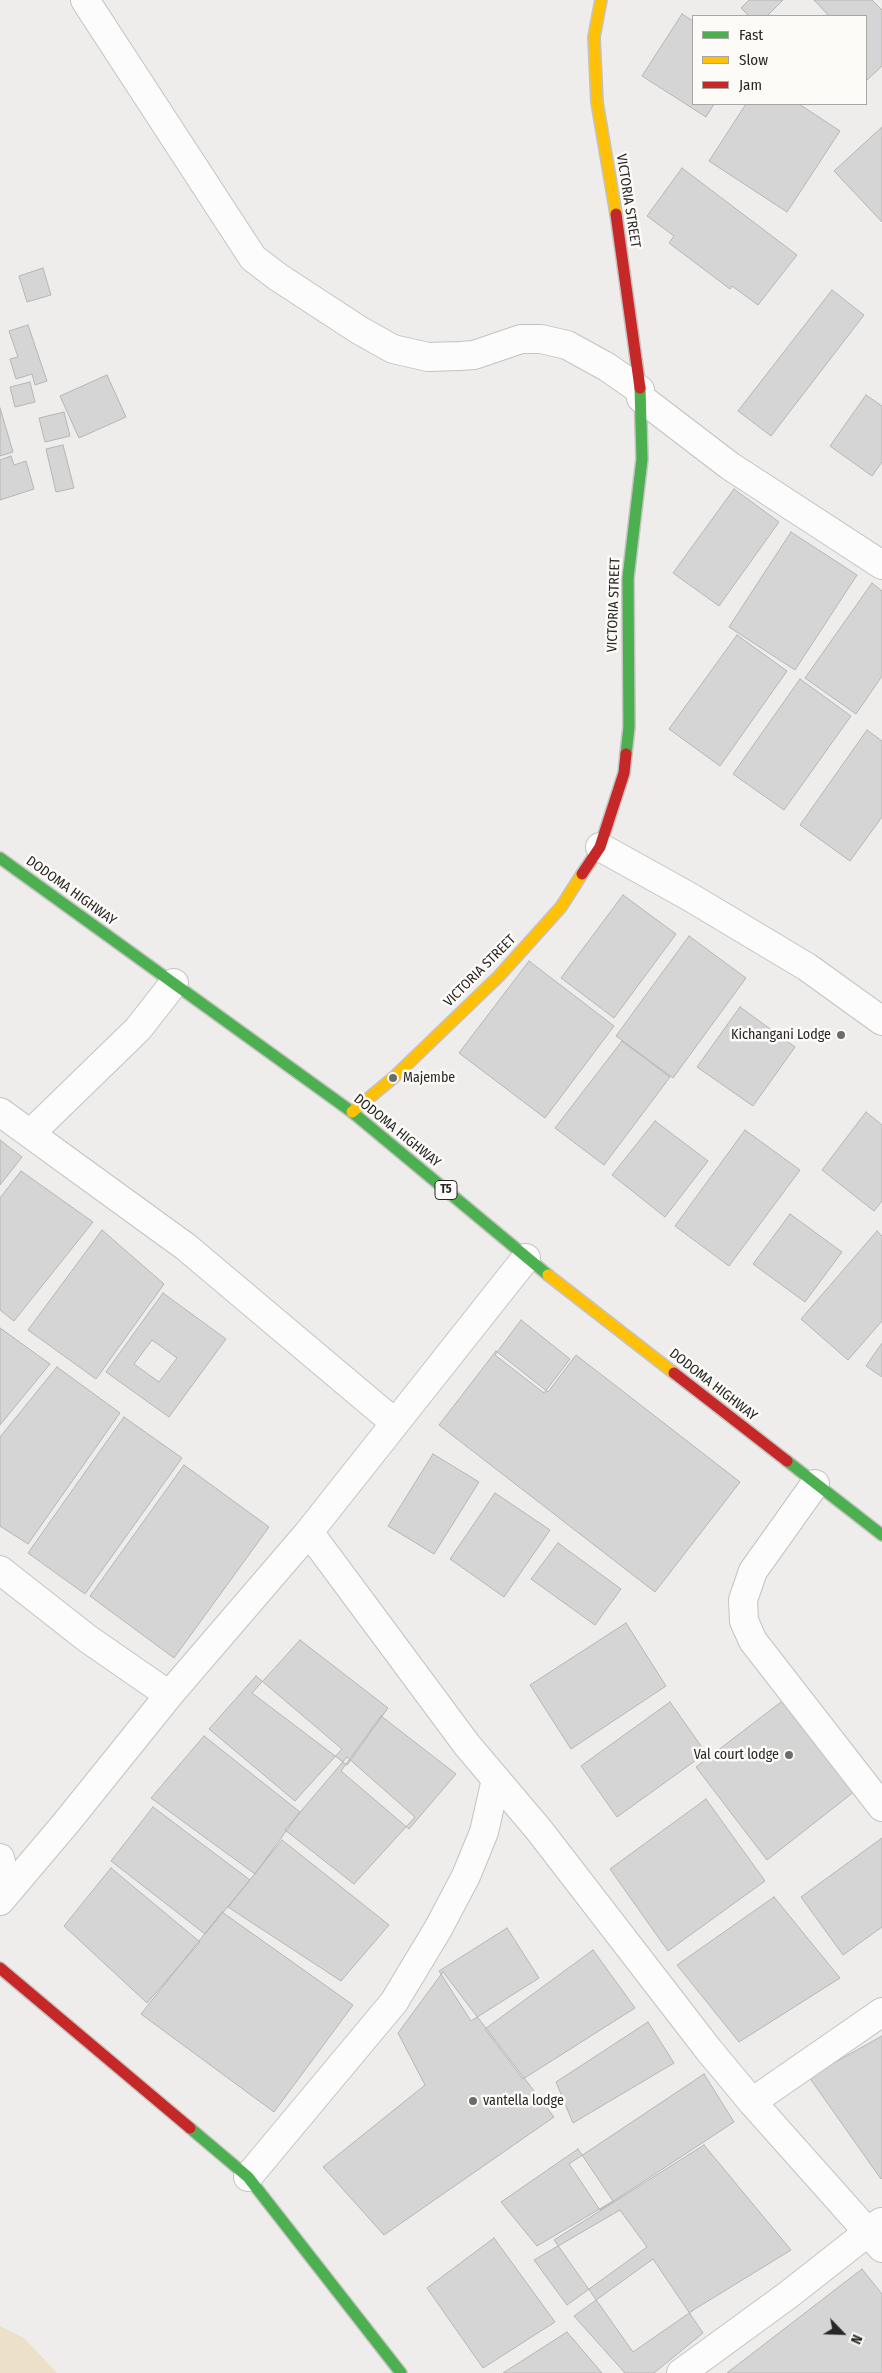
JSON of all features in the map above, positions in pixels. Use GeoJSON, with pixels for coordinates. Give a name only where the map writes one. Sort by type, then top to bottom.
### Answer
{"type":"FeatureCollection","features":[{"type":"Feature","properties":{"kind":"main road","name":"VICTORIA STREET"},"geometry":{"type":"LineString","coordinates":[[352,1112],[393,1078],[499,976],[561,907],[600,847],[624,773],[629,727],[628,578],[642,459],[641,394],[611,181],[597,102],[594,37],[601,0]]}},
{"type":"Feature","properties":{"kind":"main road","name":"DODOMA HIGHWAY"},"geometry":{"type":"LineString","coordinates":[[0,858],[352,1112],[526,1258],[881,1534]]}},
{"type":"Feature","properties":{"kind":"main road"},"geometry":{"type":"LineString","coordinates":[[0,1968],[248,2177],[401,2373]]}},
{"type":"Feature","properties":{"kind":"street"},"geometry":{"type":"LineString","coordinates":[[85,0],[253,258],[278,277],[359,330],[392,349],[428,357],[474,355],[521,339],[541,339],[567,346],[607,367],[730,466],[882,566]]}},
{"type":"Feature","properties":{"kind":"street"},"geometry":{"type":"LineString","coordinates":[[600,847],[690,897],[807,967],[882,1021]]}},
{"type":"Feature","properties":{"kind":"street"},"geometry":{"type":"LineString","coordinates":[[30,1133],[138,1029],[174,983]]}},
{"type":"Feature","properties":{"kind":"street"},"geometry":{"type":"LineString","coordinates":[[0,1112],[186,1247],[395,1423]]}},
{"type":"Feature","properties":{"kind":"street"},"geometry":{"type":"LineString","coordinates":[[4,1896],[66,1823],[169,1695],[309,1532],[526,1258]]}},
{"type":"Feature","properties":{"kind":"street"},"geometry":{"type":"LineString","coordinates":[[816,1484],[753,1571],[743,1600],[744,1621],[753,1641],[882,1807]]}},
{"type":"Feature","properties":{"kind":"street"},"geometry":{"type":"LineString","coordinates":[[309,1532],[467,1745],[539,1830],[752,2102],[877,2234],[788,2295],[681,2373]]}},
{"type":"Feature","properties":{"kind":"street"},"geometry":{"type":"LineString","coordinates":[[0,1570],[88,1639],[169,1695]]}},
{"type":"Feature","properties":{"kind":"street"},"geometry":{"type":"LineString","coordinates":[[248,2177],[399,1994],[438,1929],[466,1876],[484,1832],[496,1779]]}},
{"type":"Feature","properties":{"kind":"street"},"geometry":{"type":"LineString","coordinates":[[0,1858],[4,1896]]}},
{"type":"Feature","properties":{"kind":"street"},"geometry":{"type":"LineString","coordinates":[[752,2102],[882,2012]]}},
{"type":"Feature","properties":{"kind":"shaded area"},"geometry":{"type":"Polygon","coordinates":[[[0,2326],[24,2338],[57,2373],[0,2373],[0,2326]]]}},
{"type":"Feature","properties":{"kind":"building"},"geometry":{"type":"Polygon","coordinates":[[[749,0],[783,0],[768,15],[748,15],[741,8],[749,0]]]}},
{"type":"Feature","properties":{"kind":"building"},"geometry":{"type":"Polygon","coordinates":[[[814,0],[872,0],[882,10],[882,66],[867,80],[867,15],[828,15],[814,0]]]}},
{"type":"Feature","properties":{"kind":"building"},"geometry":{"type":"Polygon","coordinates":[[[682,14],[692,20],[692,105],[713,105],[706,117],[642,76],[682,14]]]}},
{"type":"Feature","properties":{"kind":"building"},"geometry":{"type":"Polygon","coordinates":[[[745,105],[801,105],[840,131],[787,212],[709,161],[745,105]]]}},
{"type":"Feature","properties":{"kind":"building"},"geometry":{"type":"Polygon","coordinates":[[[882,127],[882,222],[834,171],[882,127]]]}},
{"type":"Feature","properties":{"kind":"building"},"geometry":{"type":"Polygon","coordinates":[[[682,168],[797,255],[758,305],[732,286],[730,289],[669,243],[674,236],[647,216],[682,168]]]}},
{"type":"Feature","properties":{"kind":"building"},"geometry":{"type":"Polygon","coordinates":[[[43,268],[51,295],[27,302],[19,276],[43,268]]]}},
{"type":"Feature","properties":{"kind":"building"},"geometry":{"type":"Polygon","coordinates":[[[832,290],[864,315],[771,436],[738,411],[832,290]]]}},
{"type":"Feature","properties":{"kind":"building"},"geometry":{"type":"Polygon","coordinates":[[[28,325],[47,381],[35,385],[32,374],[16,379],[10,359],[18,357],[9,331],[28,325]]]}},
{"type":"Feature","properties":{"kind":"building"},"geometry":{"type":"Polygon","coordinates":[[[107,375],[126,417],[79,438],[60,396],[107,375]]]}},
{"type":"Feature","properties":{"kind":"building"},"geometry":{"type":"Polygon","coordinates":[[[30,382],[35,402],[15,407],[10,387],[30,382]]]}},
{"type":"Feature","properties":{"kind":"building"},"geometry":{"type":"Polygon","coordinates":[[[866,395],[882,406],[882,462],[872,476],[830,446],[866,395]]]}},
{"type":"Feature","properties":{"kind":"building"},"geometry":{"type":"Polygon","coordinates":[[[0,408],[13,452],[0,456],[0,408]]]}},
{"type":"Feature","properties":{"kind":"building"},"geometry":{"type":"Polygon","coordinates":[[[64,412],[70,436],[45,442],[39,418],[64,412]]]}},
{"type":"Feature","properties":{"kind":"building"},"geometry":{"type":"Polygon","coordinates":[[[63,445],[74,488],[56,492],[46,449],[63,445]]]}},
{"type":"Feature","properties":{"kind":"building"},"geometry":{"type":"Polygon","coordinates":[[[11,456],[14,465],[26,461],[34,489],[0,500],[0,460],[11,456]]]}},
{"type":"Feature","properties":{"kind":"building"},"geometry":{"type":"Polygon","coordinates":[[[734,489],[779,522],[719,606],[673,573],[734,489]]]}},
{"type":"Feature","properties":{"kind":"building"},"geometry":{"type":"Polygon","coordinates":[[[791,532],[857,575],[795,670],[729,627],[791,532]]]}},
{"type":"Feature","properties":{"kind":"building"},"geometry":{"type":"Polygon","coordinates":[[[872,583],[882,591],[882,676],[856,714],[805,678],[872,583]]]}},
{"type":"Feature","properties":{"kind":"building"},"geometry":{"type":"Polygon","coordinates":[[[737,635],[787,671],[720,766],[669,729],[737,635]]]}},
{"type":"Feature","properties":{"kind":"building"},"geometry":{"type":"Polygon","coordinates":[[[800,679],[851,716],[784,810],[733,774],[800,679]]]}},
{"type":"Feature","properties":{"kind":"building"},"geometry":{"type":"Polygon","coordinates":[[[867,730],[882,741],[882,817],[850,861],[800,825],[867,730]]]}},
{"type":"Feature","properties":{"kind":"building"},"geometry":{"type":"Polygon","coordinates":[[[623,895],[676,934],[614,1018],[561,978],[623,895]]]}},
{"type":"Feature","properties":{"kind":"building"},"geometry":{"type":"Polygon","coordinates":[[[689,936],[746,978],[673,1078],[616,1036],[689,936]]]}},
{"type":"Feature","properties":{"kind":"building"},"geometry":{"type":"Polygon","coordinates":[[[529,961],[614,1026],[545,1118],[459,1053],[529,961]]]}},
{"type":"Feature","properties":{"kind":"building"},"geometry":{"type":"Polygon","coordinates":[[[740,1007],[795,1047],[753,1106],[697,1067],[740,1007]]]}},
{"type":"Feature","properties":{"kind":"building"},"geometry":{"type":"Polygon","coordinates":[[[622,1041],[670,1077],[604,1165],[555,1128],[622,1041]]]}},
{"type":"Feature","properties":{"kind":"building"},"geometry":{"type":"Polygon","coordinates":[[[866,1112],[882,1125],[882,1201],[874,1211],[822,1170],[866,1112]]]}},
{"type":"Feature","properties":{"kind":"building"},"geometry":{"type":"Polygon","coordinates":[[[655,1121],[708,1161],[665,1217],[612,1175],[655,1121]]]}},
{"type":"Feature","properties":{"kind":"building"},"geometry":{"type":"Polygon","coordinates":[[[745,1130],[800,1170],[729,1266],[675,1226],[745,1130]]]}},
{"type":"Feature","properties":{"kind":"building"},"geometry":{"type":"Polygon","coordinates":[[[0,1140],[22,1157],[0,1185],[0,1140]]]}},
{"type":"Feature","properties":{"kind":"building"},"geometry":{"type":"Polygon","coordinates":[[[21,1171],[93,1222],[14,1321],[0,1310],[0,1198],[21,1171]]]}},
{"type":"Feature","properties":{"kind":"building"},"geometry":{"type":"Polygon","coordinates":[[[790,1214],[842,1252],[805,1302],[753,1264],[790,1214]]]}},
{"type":"Feature","properties":{"kind":"building"},"geometry":{"type":"Polygon","coordinates":[[[102,1230],[164,1284],[96,1379],[28,1330],[102,1230]]]}},
{"type":"Feature","properties":{"kind":"building"},"geometry":{"type":"Polygon","coordinates":[[[877,1231],[882,1236],[882,1321],[848,1360],[801,1319],[877,1231]]]}},
{"type":"Feature","properties":{"kind":"building"},"geometry":{"type":"Polygon","coordinates":[[[163,1293],[226,1339],[169,1417],[106,1372],[163,1293]],[[152,1340],[134,1364],[159,1382],[177,1358],[152,1340]]]}},
{"type":"Feature","properties":{"kind":"building"},"geometry":{"type":"Polygon","coordinates":[[[521,1320],[570,1359],[544,1393],[495,1355],[521,1320]]]}},
{"type":"Feature","properties":{"kind":"building"},"geometry":{"type":"Polygon","coordinates":[[[0,1328],[50,1364],[0,1425],[0,1328]]]}},
{"type":"Feature","properties":{"kind":"building"},"geometry":{"type":"Polygon","coordinates":[[[882,1343],[882,1377],[866,1366],[882,1343]]]}},
{"type":"Feature","properties":{"kind":"building"},"geometry":{"type":"Polygon","coordinates":[[[496,1351],[548,1392],[576,1355],[740,1482],[655,1592],[439,1425],[496,1351]]]}},
{"type":"Feature","properties":{"kind":"building"},"geometry":{"type":"Polygon","coordinates":[[[57,1367],[120,1413],[28,1544],[0,1526],[0,1437],[57,1367]]]}},
{"type":"Feature","properties":{"kind":"building"},"geometry":{"type":"Polygon","coordinates":[[[124,1417],[182,1458],[85,1594],[28,1553],[124,1417]]]}},
{"type":"Feature","properties":{"kind":"building"},"geometry":{"type":"Polygon","coordinates":[[[433,1454],[479,1482],[434,1554],[388,1526],[433,1454]]]}},
{"type":"Feature","properties":{"kind":"building"},"geometry":{"type":"Polygon","coordinates":[[[184,1465],[269,1527],[174,1658],[90,1596],[184,1465]]]}},
{"type":"Feature","properties":{"kind":"building"},"geometry":{"type":"Polygon","coordinates":[[[495,1493],[550,1530],[504,1597],[450,1559],[495,1493]]]}},
{"type":"Feature","properties":{"kind":"building"},"geometry":{"type":"Polygon","coordinates":[[[558,1543],[621,1589],[595,1625],[531,1579],[558,1543]]]}},
{"type":"Feature","properties":{"kind":"building"},"geometry":{"type":"Polygon","coordinates":[[[626,1623],[666,1686],[571,1749],[530,1685],[626,1623]]]}},
{"type":"Feature","properties":{"kind":"building"},"geometry":{"type":"Polygon","coordinates":[[[300,1640],[388,1708],[347,1765],[252,1693],[300,1640]]]}},
{"type":"Feature","properties":{"kind":"building"},"geometry":{"type":"Polygon","coordinates":[[[256,1676],[342,1749],[295,1801],[209,1729],[256,1676]]]}},
{"type":"Feature","properties":{"kind":"building"},"geometry":{"type":"Polygon","coordinates":[[[785,1699],[855,1791],[767,1860],[696,1767],[785,1699]]]}},
{"type":"Feature","properties":{"kind":"building"},"geometry":{"type":"Polygon","coordinates":[[[670,1702],[706,1753],[617,1817],[581,1766],[670,1702]]]}},
{"type":"Feature","properties":{"kind":"building"},"geometry":{"type":"Polygon","coordinates":[[[381,1716],[456,1774],[409,1829],[341,1771],[381,1716]]]}},
{"type":"Feature","properties":{"kind":"building"},"geometry":{"type":"Polygon","coordinates":[[[204,1736],[300,1812],[255,1874],[151,1798],[204,1736]]]}},
{"type":"Feature","properties":{"kind":"building"},"geometry":{"type":"Polygon","coordinates":[[[347,1757],[415,1817],[354,1884],[285,1830],[347,1757]]]}},
{"type":"Feature","properties":{"kind":"building"},"geometry":{"type":"Polygon","coordinates":[[[706,1799],[765,1881],[668,1951],[610,1869],[706,1799]]]}},
{"type":"Feature","properties":{"kind":"building"},"geometry":{"type":"Polygon","coordinates":[[[153,1807],[250,1880],[205,1934],[111,1861],[153,1807]]]}},
{"type":"Feature","properties":{"kind":"building"},"geometry":{"type":"Polygon","coordinates":[[[882,1838],[882,1927],[843,1955],[801,1897],[882,1838]]]}},
{"type":"Feature","properties":{"kind":"building"},"geometry":{"type":"Polygon","coordinates":[[[282,1840],[389,1925],[341,1981],[228,1907],[282,1840]]]}},
{"type":"Feature","properties":{"kind":"building"},"geometry":{"type":"Polygon","coordinates":[[[111,1868],[200,1942],[147,2003],[64,1926],[111,1868]]]}},
{"type":"Feature","properties":{"kind":"building"},"geometry":{"type":"Polygon","coordinates":[[[774,1897],[840,1978],[739,2042],[677,1965],[774,1897]]]}},
{"type":"Feature","properties":{"kind":"building"},"geometry":{"type":"Polygon","coordinates":[[[222,1912],[353,2005],[274,2112],[141,2014],[222,1912]]]}},
{"type":"Feature","properties":{"kind":"building"},"geometry":{"type":"Polygon","coordinates":[[[507,1928],[539,1978],[471,2021],[439,1971],[507,1928]]]}},
{"type":"Feature","properties":{"kind":"building"},"geometry":{"type":"Polygon","coordinates":[[[593,1950],[635,2008],[523,2079],[485,2029],[593,1950]]]}},
{"type":"Feature","properties":{"kind":"building","name":"vantella lodge"},"geometry":{"type":"Polygon","coordinates":[[[443,1972],[554,2117],[384,2235],[323,2167],[425,2085],[398,2033],[443,1972]]]}},
{"type":"Feature","properties":{"kind":"building"},"geometry":{"type":"Polygon","coordinates":[[[648,2022],[674,2063],[573,2123],[556,2082],[648,2022]]]}},
{"type":"Feature","properties":{"kind":"building"},"geometry":{"type":"Polygon","coordinates":[[[882,2036],[882,2178],[881,2179],[809,2077],[882,2036]]]}},
{"type":"Feature","properties":{"kind":"building"},"geometry":{"type":"Polygon","coordinates":[[[704,2074],[734,2122],[600,2210],[569,2164],[704,2074]]]}},
{"type":"Feature","properties":{"kind":"building"},"geometry":{"type":"Polygon","coordinates":[[[704,2145],[791,2250],[695,2309],[633,2352],[554,2240],[704,2145]]]}},
{"type":"Feature","properties":{"kind":"building"},"geometry":{"type":"Polygon","coordinates":[[[578,2149],[613,2201],[537,2246],[501,2202],[578,2149]]]}},
{"type":"Feature","properties":{"kind":"building"},"geometry":{"type":"Polygon","coordinates":[[[620,2210],[647,2247],[567,2305],[534,2260],[620,2210]]]}},
{"type":"Feature","properties":{"kind":"building"},"geometry":{"type":"Polygon","coordinates":[[[494,2238],[555,2322],[483,2368],[427,2288],[494,2238]]]}},
{"type":"Feature","properties":{"kind":"building"},"geometry":{"type":"Polygon","coordinates":[[[653,2259],[703,2333],[654,2373],[625,2373],[574,2316],[653,2259]]]}},
{"type":"Feature","properties":{"kind":"building"},"geometry":{"type":"Polygon","coordinates":[[[862,2269],[882,2294],[882,2373],[727,2373],[862,2269]]]}},
{"type":"Feature","properties":{"kind":"building"},"geometry":{"type":"Polygon","coordinates":[[[567,2332],[602,2373],[503,2373],[567,2332]]]}},
{"type":"Feature","properties":{"kind":"traffic: fast"},"geometry":{"type":"LineString","coordinates":[[626,754],[629,727],[628,578],[642,459],[640,388]]}},
{"type":"Feature","properties":{"kind":"traffic: fast"},"geometry":{"type":"LineString","coordinates":[[0,858],[352,1112],[548,1275]]}},
{"type":"Feature","properties":{"kind":"traffic: fast"},"geometry":{"type":"LineString","coordinates":[[787,1461],[882,1535]]}},
{"type":"Feature","properties":{"kind":"traffic: fast"},"geometry":{"type":"LineString","coordinates":[[190,2128],[248,2177],[401,2373]]}},
{"type":"Feature","properties":{"kind":"traffic: slow"},"geometry":{"type":"LineString","coordinates":[[601,0],[594,37],[597,102],[616,214]]}},
{"type":"Feature","properties":{"kind":"traffic: slow"},"geometry":{"type":"LineString","coordinates":[[352,1112],[393,1078],[499,976],[561,907],[582,874]]}},
{"type":"Feature","properties":{"kind":"traffic: slow"},"geometry":{"type":"LineString","coordinates":[[548,1275],[674,1373]]}},
{"type":"Feature","properties":{"kind":"traffic: jam"},"geometry":{"type":"LineString","coordinates":[[616,214],[640,388]]}},
{"type":"Feature","properties":{"kind":"traffic: jam"},"geometry":{"type":"LineString","coordinates":[[582,874],[600,847],[624,773],[626,754]]}},
{"type":"Feature","properties":{"kind":"traffic: jam"},"geometry":{"type":"LineString","coordinates":[[674,1373],[787,1461]]}},
{"type":"Feature","properties":{"kind":"traffic: jam"},"geometry":{"type":"LineString","coordinates":[[0,1968],[190,2128]]}},
{"type":"Feature","properties":{"kind":"place","name":"Kichangani Lodge"},"geometry":{"type":"Point","coordinates":[841,1035]}},
{"type":"Feature","properties":{"kind":"place","name":"Majembe"},"geometry":{"type":"Point","coordinates":[393,1078]}},
{"type":"Feature","properties":{"kind":"place","name":"Val court lodge"},"geometry":{"type":"Point","coordinates":[789,1755]}},
{"type":"Feature","properties":{"kind":"place","name":"vantella lodge"},"geometry":{"type":"Point","coordinates":[473,2101]}}]}
